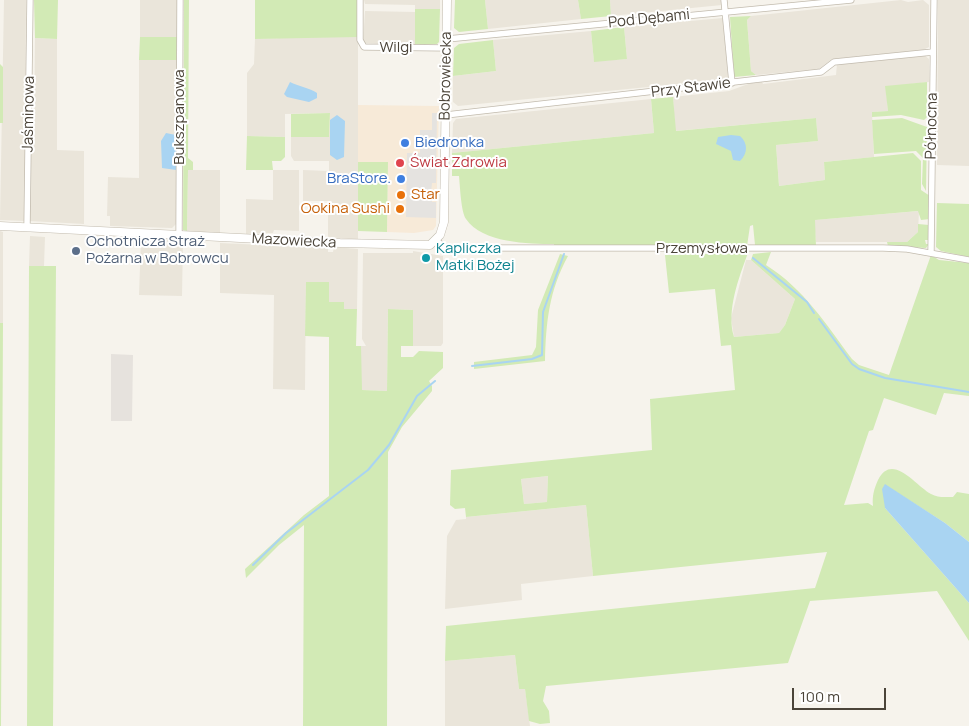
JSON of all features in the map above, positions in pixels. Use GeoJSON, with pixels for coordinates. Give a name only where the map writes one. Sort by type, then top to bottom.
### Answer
{"type":"FeatureCollection","features":[{"type":"Feature","properties":{"kind":"street","name":"Jaśminowa"},"geometry":{"type":"LineString","coordinates":[[27,227],[30,0]]}},
{"type":"Feature","properties":{"kind":"street","name":"Bukszpanowa"},"geometry":{"type":"LineString","coordinates":[[179,235],[180,0]]}},
{"type":"Feature","properties":{"kind":"street","name":"Wilgi"},"geometry":{"type":"LineString","coordinates":[[360,0],[360,40],[364,47],[447,48]]}},
{"type":"Feature","properties":{"kind":"street","name":"Bobrowiecka"},"geometry":{"type":"LineString","coordinates":[[436,240],[443,230],[444,222],[447,0]]}},
{"type":"Feature","properties":{"kind":"street"},"geometry":{"type":"LineString","coordinates":[[724,0],[732,83]]}},
{"type":"Feature","properties":{"kind":"street","name":"Pod Dębami"},"geometry":{"type":"LineString","coordinates":[[447,39],[851,0]]}},
{"type":"Feature","properties":{"kind":"street","name":"Północna"},"geometry":{"type":"LineString","coordinates":[[931,253],[934,0]]}},
{"type":"Feature","properties":{"kind":"street","name":"Przy Stawie"},"geometry":{"type":"LineString","coordinates":[[446,115],[821,72],[834,62],[933,52]]}},
{"type":"Feature","properties":{"kind":"street","name":"Mazowiecka"},"geometry":{"type":"LineString","coordinates":[[0,226],[425,246],[436,240]]}},
{"type":"Feature","properties":{"kind":"street","name":"Przemysłowa"},"geometry":{"type":"LineString","coordinates":[[436,240],[444,247],[456,248],[884,248],[931,253],[969,260]]}},
{"type":"Feature","properties":{"kind":"shaded area"},"geometry":{"type":"Polygon","coordinates":[[[4,0],[26,0],[25,221],[0,220],[4,0]]]}},
{"type":"Feature","properties":{"kind":"shaded area"},"geometry":{"type":"Polygon","coordinates":[[[140,0],[178,0],[178,37],[140,37],[140,0]]]}},
{"type":"Feature","properties":{"kind":"shaded area"},"geometry":{"type":"Polygon","coordinates":[[[364,0],[440,0],[440,9],[415,9],[415,5],[365,4],[364,0]]]}},
{"type":"Feature","properties":{"kind":"shaded area"},"geometry":{"type":"Polygon","coordinates":[[[485,0],[578,0],[581,19],[488,29],[485,0]]]}},
{"type":"Feature","properties":{"kind":"shaded area"},"geometry":{"type":"Polygon","coordinates":[[[610,0],[721,0],[722,5],[611,16],[610,0]]]}},
{"type":"Feature","properties":{"kind":"shaded area"},"geometry":{"type":"Polygon","coordinates":[[[901,0],[908,2],[923,0],[929,5],[929,47],[923,50],[832,59],[819,69],[756,75],[751,71],[747,20],[751,16],[901,0]]]}},
{"type":"Feature","properties":{"kind":"shaded area"},"geometry":{"type":"Polygon","coordinates":[[[938,0],[969,0],[969,166],[937,165],[938,0]]]}},
{"type":"Feature","properties":{"kind":"shaded area"},"geometry":{"type":"Polygon","coordinates":[[[365,11],[415,12],[415,45],[363,43],[365,11]]]}},
{"type":"Feature","properties":{"kind":"shaded area"},"geometry":{"type":"Polygon","coordinates":[[[723,18],[728,79],[458,106],[453,102],[453,76],[496,71],[493,40],[591,31],[594,61],[627,59],[624,27],[723,18]]]}},
{"type":"Feature","properties":{"kind":"shaded area"},"geometry":{"type":"Polygon","coordinates":[[[330,36],[358,37],[358,240],[328,237],[328,201],[303,201],[303,170],[329,171],[329,161],[294,161],[291,156],[291,137],[329,137],[330,113],[285,114],[285,137],[247,136],[247,73],[254,64],[255,39],[330,36]]]}},
{"type":"Feature","properties":{"kind":"shaded area"},"geometry":{"type":"Polygon","coordinates":[[[35,38],[57,39],[57,150],[84,151],[84,224],[29,221],[29,136],[34,136],[35,38]]]}},
{"type":"Feature","properties":{"kind":"shaded area"},"geometry":{"type":"Polygon","coordinates":[[[924,55],[929,59],[929,82],[886,87],[888,111],[872,112],[874,157],[824,162],[825,180],[779,186],[776,145],[818,141],[816,118],[675,131],[673,97],[729,91],[751,83],[762,82],[763,84],[836,75],[837,64],[924,55]]]}},
{"type":"Feature","properties":{"kind":"shaded area"},"geometry":{"type":"Polygon","coordinates":[[[139,60],[178,60],[177,223],[172,228],[110,226],[110,216],[107,216],[108,177],[139,178],[139,60]]]}},
{"type":"Feature","properties":{"kind":"shaded area"},"geometry":{"type":"Polygon","coordinates":[[[651,99],[654,133],[452,153],[453,123],[456,119],[651,99]]]}},
{"type":"Feature","properties":{"kind":"shaded area"},"geometry":{"type":"Polygon","coordinates":[[[358,105],[439,106],[436,226],[433,230],[414,233],[387,232],[388,162],[358,162],[358,105]]]}},
{"type":"Feature","properties":{"kind":"shaded area"},"geometry":{"type":"Polygon","coordinates":[[[432,113],[437,113],[436,183],[432,183],[431,193],[432,202],[436,202],[436,218],[406,217],[407,153],[420,153],[420,130],[432,130],[432,113]]]}},
{"type":"Feature","properties":{"kind":"shaded area"},"geometry":{"type":"Polygon","coordinates":[[[188,170],[220,170],[220,233],[187,231],[188,170]]]}},
{"type":"Feature","properties":{"kind":"shaded area"},"geometry":{"type":"Polygon","coordinates":[[[273,170],[299,170],[299,231],[274,230],[273,233],[246,234],[246,199],[273,200],[273,170]]]}},
{"type":"Feature","properties":{"kind":"shaded area"},"geometry":{"type":"Polygon","coordinates":[[[919,211],[918,232],[907,242],[816,242],[814,220],[919,211]]]}},
{"type":"Feature","properties":{"kind":"shaded area"},"geometry":{"type":"Polygon","coordinates":[[[0,231],[3,232],[3,323],[0,323],[0,231]]]}},
{"type":"Feature","properties":{"kind":"shaded area"},"geometry":{"type":"Polygon","coordinates":[[[30,236],[45,237],[44,266],[29,266],[30,236]]]}},
{"type":"Feature","properties":{"kind":"shaded area"},"geometry":{"type":"Polygon","coordinates":[[[145,237],[183,239],[182,296],[139,295],[141,239],[145,237]]]}},
{"type":"Feature","properties":{"kind":"shaded area"},"geometry":{"type":"Polygon","coordinates":[[[220,243],[328,248],[328,252],[333,252],[334,247],[358,249],[357,309],[344,309],[344,302],[329,302],[306,282],[305,390],[273,389],[274,295],[220,293],[220,243]]]}},
{"type":"Feature","properties":{"kind":"shaded area"},"geometry":{"type":"Polygon","coordinates":[[[413,251],[443,256],[443,343],[441,346],[413,346],[413,310],[388,309],[387,391],[361,390],[361,346],[366,346],[362,339],[363,253],[413,253],[413,251]]]}},
{"type":"Feature","properties":{"kind":"shaded area"},"geometry":{"type":"Polygon","coordinates":[[[746,260],[751,260],[795,299],[785,325],[779,333],[734,337],[731,318],[746,260]]]}},
{"type":"Feature","properties":{"kind":"shaded area"},"geometry":{"type":"Polygon","coordinates":[[[111,354],[133,355],[132,421],[111,421],[111,354]]]}},
{"type":"Feature","properties":{"kind":"shaded area"},"geometry":{"type":"Polygon","coordinates":[[[548,476],[547,502],[524,504],[521,479],[548,476]]]}},
{"type":"Feature","properties":{"kind":"shaded area"},"geometry":{"type":"Polygon","coordinates":[[[586,505],[593,576],[521,584],[522,600],[445,609],[447,536],[456,520],[466,519],[466,517],[586,505]]]}},
{"type":"Feature","properties":{"kind":"shaded area"},"geometry":{"type":"Polygon","coordinates":[[[515,655],[519,689],[525,689],[530,726],[445,726],[445,661],[515,655]]]}},
{"type":"Feature","properties":{"kind":"green space"},"geometry":{"type":"Polygon","coordinates":[[[34,0],[58,0],[57,39],[35,38],[34,0]]]}},
{"type":"Feature","properties":{"kind":"green space"},"geometry":{"type":"Polygon","coordinates":[[[184,0],[189,0],[188,158],[193,162],[193,170],[188,170],[187,231],[183,230],[184,0]]]}},
{"type":"Feature","properties":{"kind":"green space"},"geometry":{"type":"Polygon","coordinates":[[[255,0],[359,0],[358,37],[255,39],[255,0]]]}},
{"type":"Feature","properties":{"kind":"green space"},"geometry":{"type":"Polygon","coordinates":[[[455,0],[485,0],[488,29],[459,32],[454,28],[455,0]]]}},
{"type":"Feature","properties":{"kind":"green space"},"geometry":{"type":"Polygon","coordinates":[[[578,0],[610,0],[611,16],[581,19],[578,0]]]}},
{"type":"Feature","properties":{"kind":"green space"},"geometry":{"type":"Polygon","coordinates":[[[415,9],[440,9],[439,42],[437,44],[415,45],[415,9]]]}},
{"type":"Feature","properties":{"kind":"green space"},"geometry":{"type":"Polygon","coordinates":[[[751,16],[747,20],[751,71],[756,75],[734,77],[730,17],[751,16]]]}},
{"type":"Feature","properties":{"kind":"green space"},"geometry":{"type":"Polygon","coordinates":[[[624,27],[627,59],[594,62],[591,31],[624,27]]]}},
{"type":"Feature","properties":{"kind":"green space"},"geometry":{"type":"Polygon","coordinates":[[[140,37],[178,37],[178,60],[139,60],[140,37]]]}},
{"type":"Feature","properties":{"kind":"green space"},"geometry":{"type":"Polygon","coordinates":[[[493,40],[496,71],[453,76],[454,48],[459,44],[493,40]]]}},
{"type":"Feature","properties":{"kind":"green space"},"geometry":{"type":"Polygon","coordinates":[[[0,64],[3,67],[3,123],[0,123],[0,64]]]}},
{"type":"Feature","properties":{"kind":"green space"},"geometry":{"type":"Polygon","coordinates":[[[927,82],[927,117],[924,120],[901,115],[872,117],[872,112],[888,111],[885,86],[927,82]]]}},
{"type":"Feature","properties":{"kind":"green space"},"geometry":{"type":"Polygon","coordinates":[[[673,97],[676,131],[816,118],[818,141],[776,145],[779,186],[825,180],[824,162],[913,153],[921,161],[921,190],[930,196],[930,219],[921,220],[918,211],[815,220],[816,246],[755,245],[753,225],[750,226],[747,246],[554,247],[554,244],[519,242],[494,237],[473,227],[464,216],[459,176],[452,176],[452,153],[654,133],[651,99],[673,97]]]}},
{"type":"Feature","properties":{"kind":"green space"},"geometry":{"type":"Polygon","coordinates":[[[330,113],[329,137],[291,137],[291,114],[330,113]]]}},
{"type":"Feature","properties":{"kind":"green space"},"geometry":{"type":"Polygon","coordinates":[[[902,118],[927,127],[926,191],[922,184],[923,158],[916,151],[874,154],[872,120],[902,118]]]}},
{"type":"Feature","properties":{"kind":"green space"},"geometry":{"type":"Polygon","coordinates":[[[247,136],[285,137],[285,157],[281,161],[272,161],[273,170],[246,170],[247,136]]]}},
{"type":"Feature","properties":{"kind":"green space"},"geometry":{"type":"Polygon","coordinates":[[[358,162],[388,162],[387,232],[358,231],[358,162]]]}},
{"type":"Feature","properties":{"kind":"green space"},"geometry":{"type":"Polygon","coordinates":[[[937,203],[969,204],[969,257],[941,251],[936,247],[937,203]]]}},
{"type":"Feature","properties":{"kind":"green space"},"geometry":{"type":"Polygon","coordinates":[[[918,224],[929,225],[929,240],[925,240],[926,244],[929,244],[926,248],[888,246],[887,242],[907,242],[918,232],[918,224]]]}},
{"type":"Feature","properties":{"kind":"green space"},"geometry":{"type":"Polygon","coordinates":[[[771,252],[766,265],[780,274],[814,308],[852,359],[859,365],[889,375],[931,255],[939,260],[969,263],[969,396],[944,393],[936,415],[884,398],[873,430],[869,431],[844,505],[868,503],[873,506],[878,480],[884,472],[890,469],[904,473],[925,490],[936,496],[953,497],[957,492],[969,494],[969,542],[945,523],[885,485],[885,508],[969,603],[969,641],[937,591],[810,601],[788,663],[546,686],[543,701],[549,711],[550,723],[540,724],[529,721],[525,689],[519,689],[515,655],[445,661],[446,626],[815,588],[827,552],[593,576],[586,505],[466,517],[465,508],[455,509],[450,505],[451,470],[652,450],[650,399],[735,390],[731,345],[721,346],[715,289],[669,293],[665,255],[748,253],[733,305],[732,327],[734,337],[779,333],[785,325],[795,299],[751,260],[753,254],[771,252]],[[548,476],[521,479],[524,504],[547,502],[548,476]]]}},
{"type":"Feature","properties":{"kind":"green space"},"geometry":{"type":"Polygon","coordinates":[[[560,254],[568,256],[557,282],[550,307],[546,333],[545,361],[474,369],[474,362],[532,355],[536,347],[538,310],[560,254]]]}},
{"type":"Feature","properties":{"kind":"green space"},"geometry":{"type":"Polygon","coordinates":[[[29,266],[56,266],[53,726],[27,726],[29,266]]]}},
{"type":"Feature","properties":{"kind":"green space"},"geometry":{"type":"Polygon","coordinates":[[[306,282],[329,282],[329,302],[344,302],[344,309],[357,309],[356,346],[361,346],[362,390],[387,391],[388,309],[413,310],[413,346],[401,346],[401,357],[413,357],[419,351],[443,352],[443,368],[429,381],[432,391],[402,427],[388,452],[387,726],[303,726],[304,525],[279,545],[246,578],[245,569],[304,515],[329,496],[329,337],[305,336],[306,282]]]}},
{"type":"Feature","properties":{"kind":"green space"},"geometry":{"type":"Polygon","coordinates":[[[0,323],[3,323],[1,726],[0,726],[0,323]]]}},
{"type":"Feature","properties":{"kind":"water"},"geometry":{"type":"Polygon","coordinates":[[[290,82],[314,91],[317,93],[317,98],[309,102],[287,97],[284,94],[290,82]]]}},
{"type":"Feature","properties":{"kind":"water"},"geometry":{"type":"Polygon","coordinates":[[[337,115],[345,121],[344,157],[337,160],[330,155],[330,120],[337,115]]]}},
{"type":"Feature","properties":{"kind":"water"},"geometry":{"type":"Polygon","coordinates":[[[166,133],[176,135],[176,170],[162,168],[161,141],[166,133]]]}},
{"type":"Feature","properties":{"kind":"water"},"geometry":{"type":"Polygon","coordinates":[[[740,136],[746,145],[746,151],[740,161],[733,160],[731,151],[716,144],[718,137],[740,136]]]}},
{"type":"Feature","properties":{"kind":"water"},"geometry":{"type":"Polygon","coordinates":[[[885,484],[945,523],[969,542],[969,603],[885,508],[882,489],[885,484]]]}},
{"type":"Feature","properties":{"kind":"waterway"},"geometry":{"type":"LineString","coordinates":[[472,366],[532,359],[542,355],[543,312],[564,254]]}},
{"type":"Feature","properties":{"kind":"waterway"},"geometry":{"type":"LineString","coordinates":[[753,258],[807,302],[814,313]]}},
{"type":"Feature","properties":{"kind":"waterway"},"geometry":{"type":"LineString","coordinates":[[819,319],[852,364],[859,369],[885,378],[969,392]]}},
{"type":"Feature","properties":{"kind":"waterway"},"geometry":{"type":"LineString","coordinates":[[253,565],[286,533],[368,470],[389,445],[417,396],[435,381]]}},
{"type":"Feature","properties":{"kind":"place","name":"Biedronka"},"geometry":{"type":"Point","coordinates":[405,143]}},
{"type":"Feature","properties":{"kind":"place","name":"Świat Zdrowia"},"geometry":{"type":"Point","coordinates":[400,163]}},
{"type":"Feature","properties":{"kind":"place","name":"BraStore."},"geometry":{"type":"Point","coordinates":[401,179]}},
{"type":"Feature","properties":{"kind":"place","name":"Star"},"geometry":{"type":"Point","coordinates":[401,195]}},
{"type":"Feature","properties":{"kind":"place","name":"Ookina Sushi"},"geometry":{"type":"Point","coordinates":[400,209]}},
{"type":"Feature","properties":{"kind":"place","name":"Ochotnicza Straż Pożarna w Bobrowcu"},"geometry":{"type":"Point","coordinates":[76,251]}},
{"type":"Feature","properties":{"kind":"place","name":"Kapliczka Matki Bożej"},"geometry":{"type":"Point","coordinates":[426,258]}}]}
